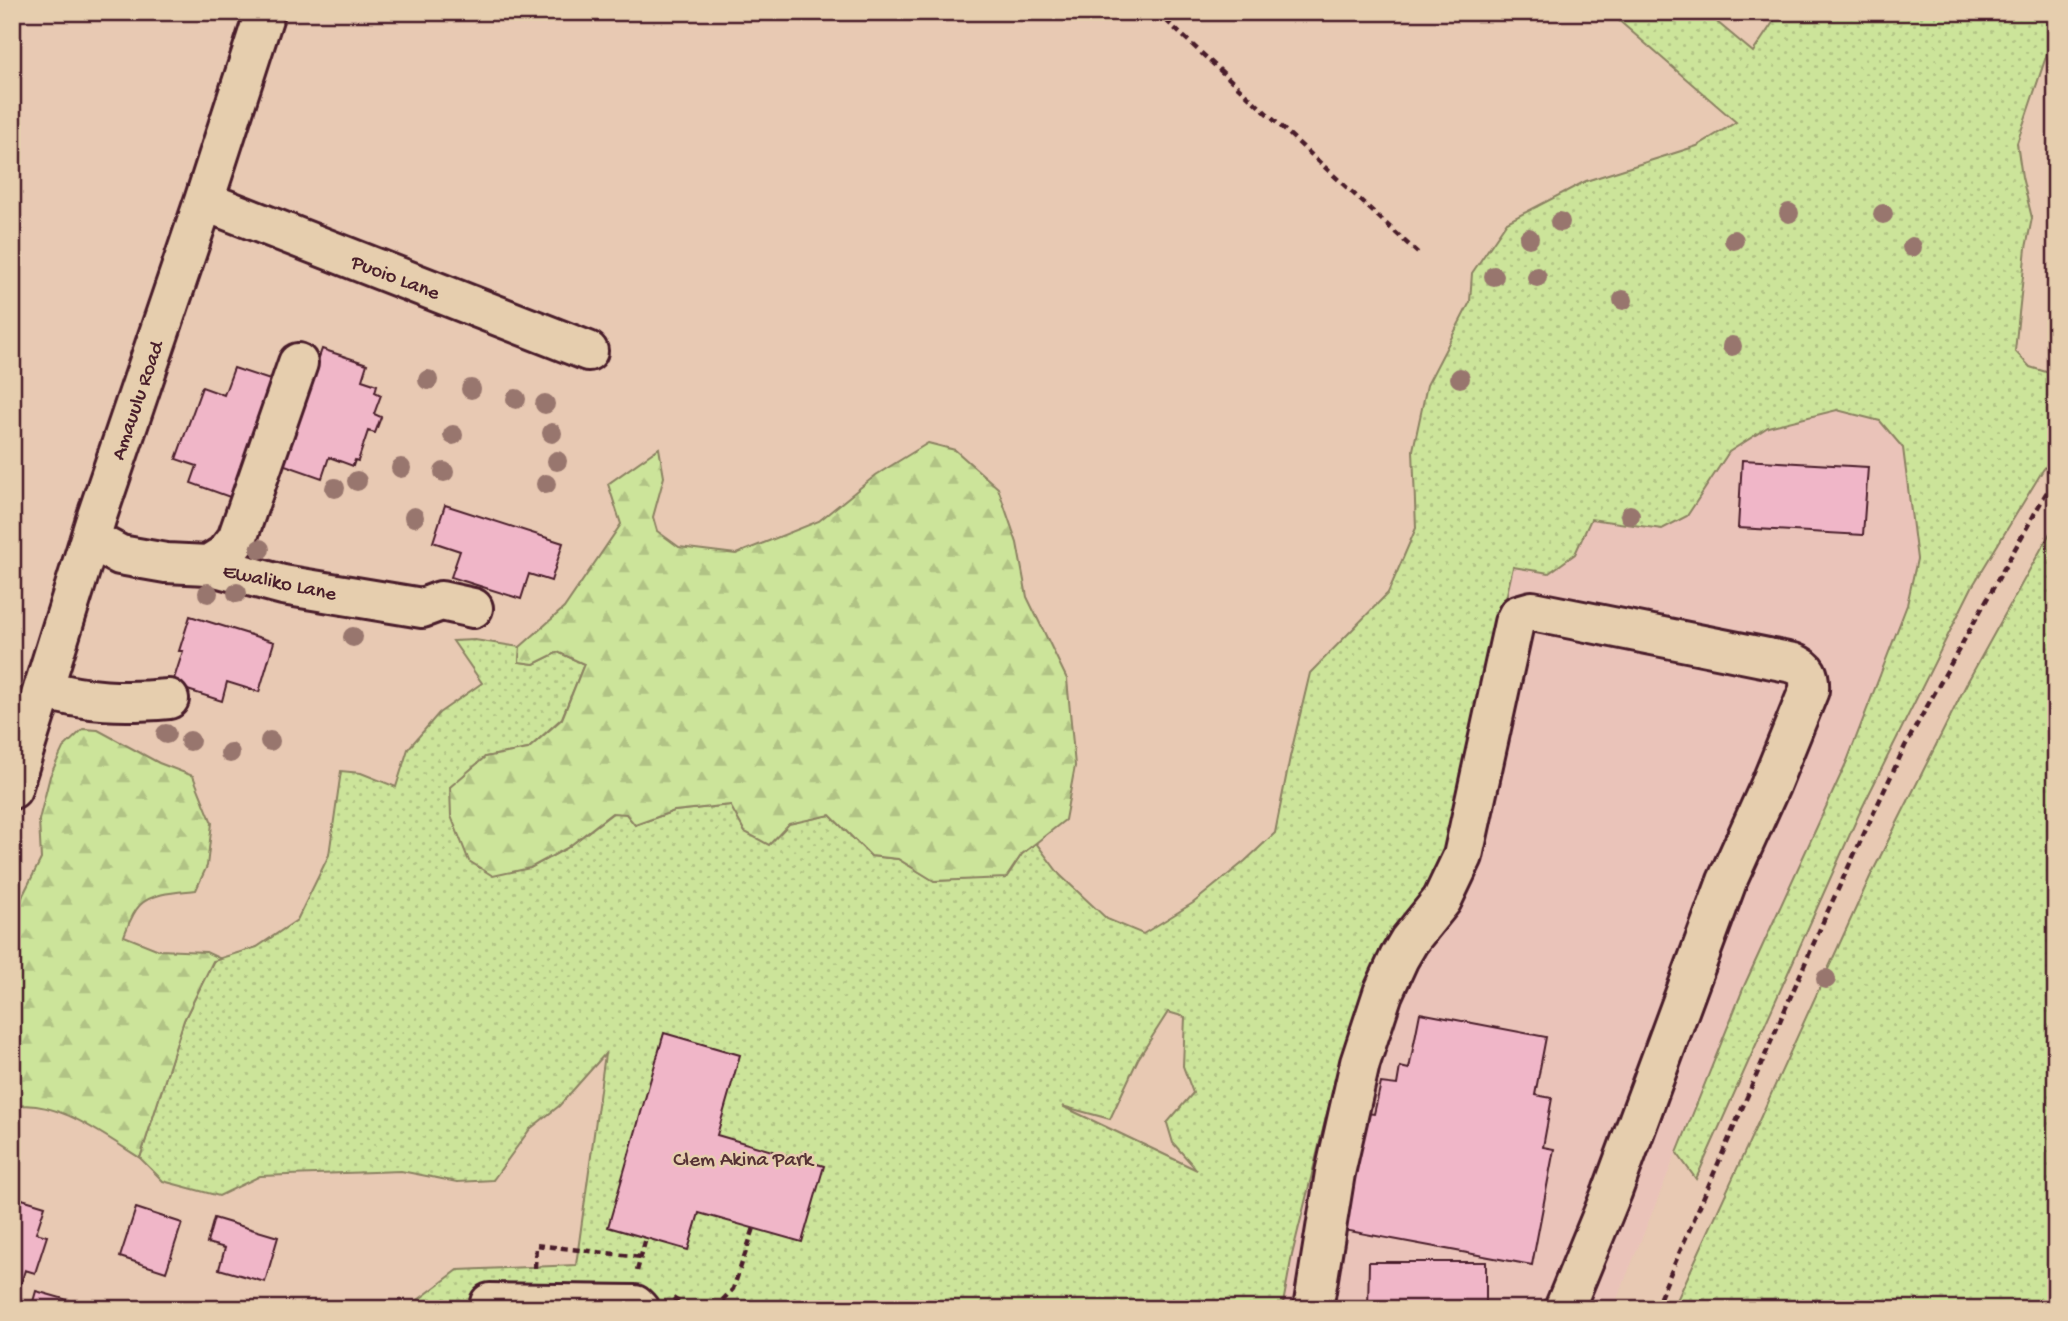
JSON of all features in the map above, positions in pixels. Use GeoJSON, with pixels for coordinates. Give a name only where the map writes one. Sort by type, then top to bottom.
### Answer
{"type":"FeatureCollection","features":[{"type":"Feature","properties":{"kind":"street","name":"Amauulu Road"},"geometry":{"type":"LineString","coordinates":[[12,789],[90,539],[265,12]]}},
{"type":"Feature","properties":{"kind":"street","name":"Puoio Lane"},"geometry":{"type":"LineString","coordinates":[[204,201],[588,351]]}},
{"type":"Feature","properties":{"kind":"street"},"geometry":{"type":"LineString","coordinates":[[208,565],[224,555],[237,539],[298,363]]}},
{"type":"Feature","properties":{"kind":"street","name":"Ewaliko Lane"},"geometry":{"type":"LineString","coordinates":[[90,539],[120,555],[166,563],[208,565],[283,584],[422,608],[442,601],[473,608]]}},
{"type":"Feature","properties":{"kind":"street"},"geometry":{"type":"LineString","coordinates":[[1313,1309],[1335,1173],[1360,1063],[1383,993],[1399,958],[1442,900],[1463,856],[1514,623],[1518,615],[1532,611],[1793,663],[1807,671],[1809,680],[1809,690],[1727,881],[1612,1192],[1564,1309]]}},
{"type":"Feature","properties":{"kind":"street"},"geometry":{"type":"LineString","coordinates":[[43,689],[92,701],[169,699]]}},
{"type":"Feature","properties":{"kind":"street"},"geometry":{"type":"LineString","coordinates":[[490,1309],[490,1303],[635,1305],[639,1309]]}},
{"type":"Feature","properties":{"kind":"path"},"geometry":{"type":"LineString","coordinates":[[1157,12],[1421,256]]}},
{"type":"Feature","properties":{"kind":"path"},"geometry":{"type":"LineString","coordinates":[[1655,1309],[1826,915],[1905,746],[1983,603],[2056,480]]}},
{"type":"Feature","properties":{"kind":"path"},"geometry":{"type":"LineString","coordinates":[[714,1309],[733,1289],[754,1228]]}},
{"type":"Feature","properties":{"kind":"path"},"geometry":{"type":"LineString","coordinates":[[532,1303],[536,1245],[641,1257]]}},
{"type":"Feature","properties":{"kind":"shaded area"},"geometry":{"type":"Polygon","coordinates":[[[1837,410],[1880,421],[1903,448],[1917,559],[1907,605],[1847,761],[1745,984],[1613,1309],[1282,1309],[1292,1255],[1327,1113],[1382,950],[1471,764],[1513,567],[1575,554],[1591,519],[1662,529],[1687,516],[1729,453],[1768,426],[1837,410]]]}},
{"type":"Feature","properties":{"kind":"green space","name":"Clem Akina Park"},"geometry":{"type":"Polygon","coordinates":[[[1609,12],[1705,12],[1753,52],[1780,12],[2056,12],[2056,27],[2017,143],[2032,218],[2026,248],[2015,351],[2030,367],[2056,375],[2056,454],[2043,470],[1972,587],[1859,814],[1696,1179],[1677,1153],[1745,984],[1847,761],[1907,605],[1917,559],[1903,448],[1880,421],[1837,410],[1768,427],[1729,452],[1687,516],[1662,529],[1591,519],[1575,554],[1549,573],[1513,567],[1445,872],[1382,950],[1327,1113],[1292,1255],[1282,1309],[406,1309],[458,1270],[576,1265],[605,1054],[559,1106],[530,1129],[493,1180],[457,1182],[401,1171],[260,1176],[219,1196],[163,1181],[140,1158],[184,1020],[214,960],[257,947],[297,920],[329,855],[341,771],[361,773],[396,787],[408,749],[439,713],[482,683],[453,641],[475,640],[520,647],[519,662],[534,664],[558,652],[584,664],[562,718],[528,749],[485,757],[530,868],[567,848],[613,813],[627,813],[635,825],[674,811],[731,805],[745,832],[830,815],[871,856],[898,859],[935,881],[1006,877],[1022,854],[1036,843],[1060,875],[1107,919],[1143,934],[1193,903],[1275,833],[1310,673],[1388,593],[1416,528],[1413,450],[1427,385],[1470,302],[1472,273],[1507,222],[1586,181],[1697,146],[1736,122],[1609,12]],[[1168,1012],[1138,1059],[1110,1119],[1062,1106],[1197,1170],[1173,1143],[1167,1123],[1193,1093],[1183,1066],[1185,1017],[1168,1012]]]}},
{"type":"Feature","properties":{"kind":"green space"},"geometry":{"type":"Polygon","coordinates":[[[928,443],[955,450],[998,488],[1017,543],[1027,597],[1067,679],[1075,766],[1065,820],[1022,854],[1006,878],[934,881],[898,859],[871,856],[830,815],[789,824],[769,845],[745,832],[730,805],[674,811],[635,825],[626,814],[612,813],[567,848],[530,868],[493,876],[469,861],[451,816],[450,787],[485,757],[528,749],[562,719],[584,664],[558,652],[534,664],[519,662],[520,647],[564,608],[621,524],[608,484],[659,448],[664,477],[653,517],[657,531],[679,547],[736,554],[819,521],[876,475],[928,443]]]}},
{"type":"Feature","properties":{"kind":"green space"},"geometry":{"type":"Polygon","coordinates":[[[2056,522],[2056,1309],[1673,1309],[1870,877],[1968,681],[2056,522]]]}},
{"type":"Feature","properties":{"kind":"green space"},"geometry":{"type":"Polygon","coordinates":[[[83,729],[98,730],[159,763],[193,776],[212,823],[207,866],[196,890],[166,893],[145,901],[130,920],[124,936],[159,950],[206,952],[221,959],[213,961],[184,1020],[140,1158],[79,1120],[62,1113],[45,1107],[12,1107],[12,926],[23,895],[41,859],[39,820],[50,776],[63,748],[83,729]]]}},
{"type":"Feature","properties":{"kind":"building"},"geometry":{"type":"Polygon","coordinates":[[[322,349],[367,364],[362,380],[377,385],[375,392],[381,395],[374,414],[381,417],[375,433],[368,431],[358,461],[355,460],[353,466],[329,457],[322,478],[282,464],[322,349]]]}},
{"type":"Feature","properties":{"kind":"building"},"geometry":{"type":"Polygon","coordinates":[[[234,368],[279,383],[238,500],[191,483],[197,466],[176,459],[202,387],[224,395],[234,368]]]}},
{"type":"Feature","properties":{"kind":"building"},"geometry":{"type":"Polygon","coordinates":[[[1742,460],[1868,467],[1863,535],[1738,528],[1742,460]]]}},
{"type":"Feature","properties":{"kind":"building"},"geometry":{"type":"Polygon","coordinates":[[[445,505],[563,543],[551,581],[529,574],[521,599],[451,577],[460,551],[433,542],[445,505]]]}},
{"type":"Feature","properties":{"kind":"building"},"geometry":{"type":"Polygon","coordinates":[[[190,616],[274,642],[259,692],[227,682],[222,701],[172,685],[190,616]]]}},
{"type":"Feature","properties":{"kind":"building"},"geometry":{"type":"Polygon","coordinates":[[[1420,1013],[1546,1037],[1535,1095],[1552,1098],[1543,1147],[1554,1149],[1532,1265],[1344,1230],[1367,1113],[1374,1114],[1381,1083],[1397,1085],[1400,1067],[1409,1069],[1420,1013]]]}},
{"type":"Feature","properties":{"kind":"building"},"geometry":{"type":"Polygon","coordinates":[[[664,1033],[740,1055],[717,1135],[824,1166],[802,1242],[699,1213],[688,1250],[608,1227],[664,1033]]]}},
{"type":"Feature","properties":{"kind":"building"},"geometry":{"type":"Polygon","coordinates":[[[12,1196],[45,1206],[36,1233],[47,1236],[35,1273],[25,1270],[19,1289],[12,1287],[12,1196]]]}},
{"type":"Feature","properties":{"kind":"building"},"geometry":{"type":"Polygon","coordinates":[[[136,1208],[182,1223],[166,1272],[120,1257],[136,1208]]]}},
{"type":"Feature","properties":{"kind":"building"},"geometry":{"type":"Polygon","coordinates":[[[214,1218],[278,1237],[265,1282],[219,1269],[225,1248],[207,1243],[214,1218]]]}},
{"type":"Feature","properties":{"kind":"building"},"geometry":{"type":"Polygon","coordinates":[[[1369,1262],[1486,1262],[1486,1309],[1368,1309],[1369,1262]]]}},
{"type":"Feature","properties":{"kind":"building"},"geometry":{"type":"Polygon","coordinates":[[[36,1291],[96,1308],[96,1309],[31,1309],[36,1291]]]}}]}
